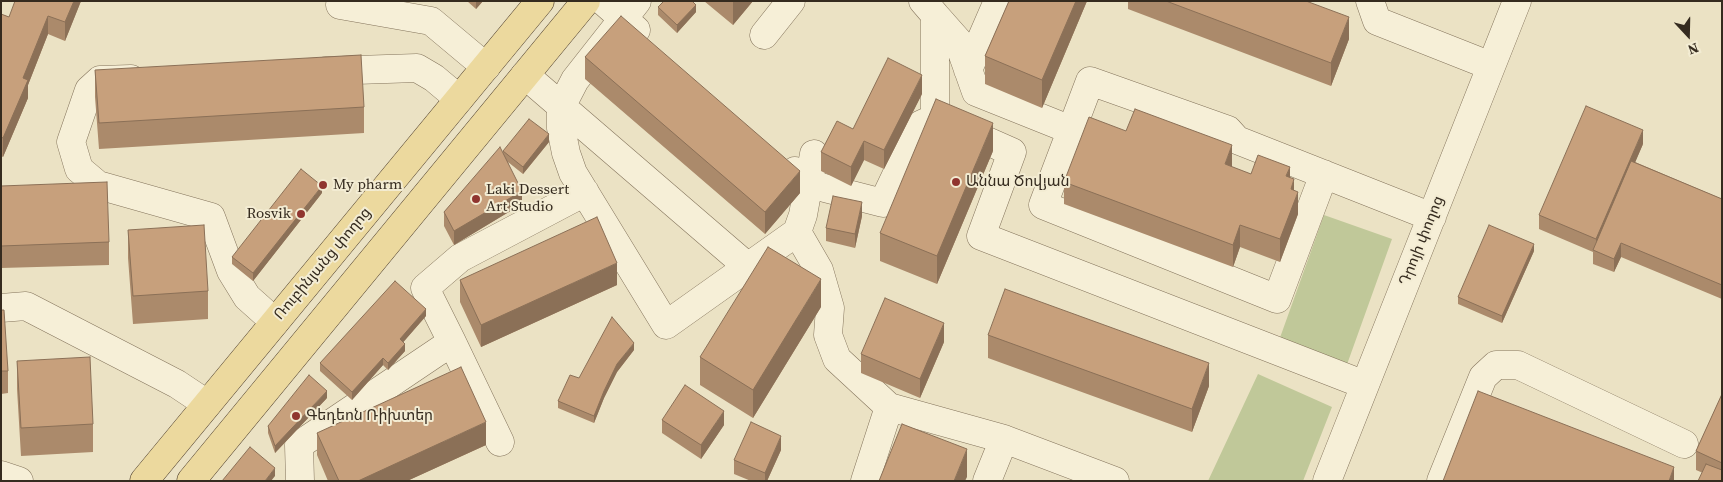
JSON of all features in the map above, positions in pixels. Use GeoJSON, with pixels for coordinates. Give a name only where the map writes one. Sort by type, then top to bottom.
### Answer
{"type":"FeatureCollection","features":[{"type":"Feature","properties":{"kind":"main road","name":"Ռուբինյանց փողոց"},"geometry":{"type":"LineString","coordinates":[[144,481],[540,1]]}},
{"type":"Feature","properties":{"kind":"main road"},"geometry":{"type":"LineString","coordinates":[[191,481],[586,1]]}},
{"type":"Feature","properties":{"kind":"street"},"geometry":{"type":"LineString","coordinates":[[764,35],[791,1]]}},
{"type":"Feature","properties":{"kind":"street"},"geometry":{"type":"LineString","coordinates":[[968,70],[998,1]]}},
{"type":"Feature","properties":{"kind":"street"},"geometry":{"type":"LineString","coordinates":[[1370,1],[1377,21],[1491,66]]}},
{"type":"Feature","properties":{"kind":"street","name":"Դրոյի փողոց"},"geometry":{"type":"LineString","coordinates":[[1327,481],[1517,1]]}},
{"type":"Feature","properties":{"kind":"street"},"geometry":{"type":"LineString","coordinates":[[340,5],[431,21],[486,67]]}},
{"type":"Feature","properties":{"kind":"street"},"geometry":{"type":"LineString","coordinates":[[653,45],[621,7],[575,80],[561,107],[566,152],[573,173],[666,325],[797,232],[803,215],[814,154]]}},
{"type":"Feature","properties":{"kind":"street"},"geometry":{"type":"LineString","coordinates":[[929,8],[958,41],[976,92],[1071,130]]}},
{"type":"Feature","properties":{"kind":"street"},"geometry":{"type":"LineString","coordinates":[[929,8],[936,118]]}},
{"type":"Feature","properties":{"kind":"street"},"geometry":{"type":"LineString","coordinates":[[298,72],[417,68],[434,78],[459,99]]}},
{"type":"Feature","properties":{"kind":"street"},"geometry":{"type":"LineString","coordinates":[[525,75],[748,268]]}},
{"type":"Feature","properties":{"kind":"street"},"geometry":{"type":"LineString","coordinates":[[160,78],[100,80],[89,90],[71,142],[79,169],[98,185],[211,217],[235,278],[247,297],[275,322]]}},
{"type":"Feature","properties":{"kind":"street"},"geometry":{"type":"LineString","coordinates":[[1324,174],[1276,299],[1043,205],[1090,81],[1228,130],[1237,140],[1324,174],[1432,217]]}},
{"type":"Feature","properties":{"kind":"street"},"geometry":{"type":"LineString","coordinates":[[779,157],[809,184],[883,203],[920,125],[936,118],[1012,152],[981,236],[1365,385]]}},
{"type":"Feature","properties":{"kind":"street"},"geometry":{"type":"LineString","coordinates":[[500,442],[425,288],[460,258],[585,192]]}},
{"type":"Feature","properties":{"kind":"street"},"geometry":{"type":"LineString","coordinates":[[797,232],[819,270],[830,308],[828,335],[837,360],[889,407],[1004,439],[1114,481]]}},
{"type":"Feature","properties":{"kind":"street"},"geometry":{"type":"LineString","coordinates":[[1,308],[26,306],[177,384],[207,404]]}},
{"type":"Feature","properties":{"kind":"street"},"geometry":{"type":"LineString","coordinates":[[299,480],[299,445],[452,342]]}},
{"type":"Feature","properties":{"kind":"street"},"geometry":{"type":"LineString","coordinates":[[1441,481],[1483,377],[1496,365],[1518,365],[1684,444]]}},
{"type":"Feature","properties":{"kind":"street"},"geometry":{"type":"LineString","coordinates":[[865,481],[889,407]]}},
{"type":"Feature","properties":{"kind":"street"},"geometry":{"type":"LineString","coordinates":[[987,481],[1004,439]]}},
{"type":"Feature","properties":{"kind":"street"},"geometry":{"type":"LineString","coordinates":[[1,474],[19,481]]}},
{"type":"Feature","properties":{"kind":"green space"},"geometry":{"type":"Polygon","coordinates":[[[1324,215],[1392,239],[1345,370],[1277,346],[1324,215]]]}},
{"type":"Feature","properties":{"kind":"green space"},"geometry":{"type":"Polygon","coordinates":[[[1258,374],[1332,407],[1303,481],[1208,481],[1258,374]]]}},
{"type":"Feature","properties":{"kind":"building"},"geometry":{"type":"Polygon","coordinates":[[[15,1],[74,1],[65,22],[48,16],[23,78],[28,80],[3,138],[1,137],[1,14],[9,17],[15,1]]]}},
{"type":"Feature","properties":{"kind":"building"},"geometry":{"type":"Polygon","coordinates":[[[664,1],[692,1],[696,5],[677,25],[658,7],[664,1]]]}},
{"type":"Feature","properties":{"kind":"building"},"geometry":{"type":"Polygon","coordinates":[[[1009,1],[1076,1],[1042,80],[985,56],[1009,1]]]}},
{"type":"Feature","properties":{"kind":"building"},"geometry":{"type":"Polygon","coordinates":[[[1166,1],[1306,1],[1349,17],[1331,63],[1166,1]]]}},
{"type":"Feature","properties":{"kind":"building"},"geometry":{"type":"Polygon","coordinates":[[[621,16],[800,171],[765,212],[585,57],[621,16]]]}},
{"type":"Feature","properties":{"kind":"building"},"geometry":{"type":"Polygon","coordinates":[[[361,55],[364,107],[99,123],[95,70],[361,55]]]}},
{"type":"Feature","properties":{"kind":"building"},"geometry":{"type":"Polygon","coordinates":[[[888,58],[922,75],[884,150],[864,141],[851,167],[821,152],[837,121],[853,129],[888,58]]]}},
{"type":"Feature","properties":{"kind":"building"},"geometry":{"type":"Polygon","coordinates":[[[936,99],[993,123],[937,256],[880,233],[936,99]]]}},
{"type":"Feature","properties":{"kind":"building"},"geometry":{"type":"Polygon","coordinates":[[[1586,106],[1643,130],[1596,239],[1539,215],[1586,106]]]}},
{"type":"Feature","properties":{"kind":"building"},"geometry":{"type":"Polygon","coordinates":[[[1135,109],[1232,145],[1225,164],[1251,174],[1258,155],[1290,167],[1286,176],[1294,179],[1291,189],[1298,192],[1280,239],[1240,225],[1233,245],[1064,182],[1089,117],[1126,131],[1135,109]]]}},
{"type":"Feature","properties":{"kind":"building"},"geometry":{"type":"Polygon","coordinates":[[[529,119],[549,134],[523,167],[503,151],[529,119]]]}},
{"type":"Feature","properties":{"kind":"building"},"geometry":{"type":"Polygon","coordinates":[[[500,147],[522,191],[454,231],[444,212],[500,147]]]}},
{"type":"Feature","properties":{"kind":"building"},"geometry":{"type":"Polygon","coordinates":[[[1631,161],[1722,199],[1722,285],[1621,243],[1614,259],[1593,250],[1631,161]]]}},
{"type":"Feature","properties":{"kind":"building"},"geometry":{"type":"Polygon","coordinates":[[[301,169],[322,186],[253,273],[232,257],[301,169]]]}},
{"type":"Feature","properties":{"kind":"building"},"geometry":{"type":"Polygon","coordinates":[[[107,182],[109,242],[1,246],[1,186],[107,182]]]}},
{"type":"Feature","properties":{"kind":"building"},"geometry":{"type":"Polygon","coordinates":[[[833,196],[862,202],[855,234],[826,228],[833,196]]]}},
{"type":"Feature","properties":{"kind":"building"},"geometry":{"type":"Polygon","coordinates":[[[597,217],[617,263],[481,325],[460,280],[597,217]]]}},
{"type":"Feature","properties":{"kind":"building"},"geometry":{"type":"Polygon","coordinates":[[[204,225],[208,291],[133,296],[128,230],[204,225]]]}},
{"type":"Feature","properties":{"kind":"building"},"geometry":{"type":"Polygon","coordinates":[[[1489,225],[1534,244],[1502,316],[1458,297],[1489,225]]]}},
{"type":"Feature","properties":{"kind":"building"},"geometry":{"type":"Polygon","coordinates":[[[768,247],[821,279],[753,390],[700,357],[768,247]]]}},
{"type":"Feature","properties":{"kind":"building"},"geometry":{"type":"Polygon","coordinates":[[[395,281],[426,309],[400,339],[405,344],[388,363],[383,358],[352,392],[320,363],[395,281]]]}},
{"type":"Feature","properties":{"kind":"building"},"geometry":{"type":"Polygon","coordinates":[[[1005,289],[1209,363],[1192,409],[988,335],[1005,289]]]}},
{"type":"Feature","properties":{"kind":"building"},"geometry":{"type":"Polygon","coordinates":[[[885,298],[944,323],[920,379],[861,354],[885,298]]]}},
{"type":"Feature","properties":{"kind":"building"},"geometry":{"type":"Polygon","coordinates":[[[1,310],[4,310],[8,371],[1,371],[1,310]]]}},
{"type":"Feature","properties":{"kind":"building"},"geometry":{"type":"Polygon","coordinates":[[[612,317],[634,343],[617,364],[594,416],[558,401],[570,375],[579,378],[612,317]]]}},
{"type":"Feature","properties":{"kind":"building"},"geometry":{"type":"Polygon","coordinates":[[[90,357],[93,424],[21,428],[17,361],[90,357]]]}},
{"type":"Feature","properties":{"kind":"building"},"geometry":{"type":"Polygon","coordinates":[[[461,367],[486,422],[358,481],[339,481],[317,433],[461,367]]]}},
{"type":"Feature","properties":{"kind":"building"},"geometry":{"type":"Polygon","coordinates":[[[309,375],[327,391],[275,446],[268,426],[309,375]]]}},
{"type":"Feature","properties":{"kind":"building"},"geometry":{"type":"Polygon","coordinates":[[[685,385],[724,411],[701,445],[662,420],[685,385]]]}},
{"type":"Feature","properties":{"kind":"building"},"geometry":{"type":"Polygon","coordinates":[[[1478,391],[1674,467],[1669,481],[1443,481],[1478,391]]]}},
{"type":"Feature","properties":{"kind":"building"},"geometry":{"type":"Polygon","coordinates":[[[1722,394],[1722,463],[1696,451],[1722,394]]]}},
{"type":"Feature","properties":{"kind":"building"},"geometry":{"type":"Polygon","coordinates":[[[751,422],[781,436],[765,473],[734,460],[751,422]]]}},
{"type":"Feature","properties":{"kind":"building"},"geometry":{"type":"Polygon","coordinates":[[[902,424],[967,449],[954,481],[879,481],[902,424]]]}},
{"type":"Feature","properties":{"kind":"building"},"geometry":{"type":"Polygon","coordinates":[[[250,447],[275,468],[265,481],[222,481],[250,447]]]}},
{"type":"Feature","properties":{"kind":"building"},"geometry":{"type":"Polygon","coordinates":[[[1706,464],[1722,470],[1722,481],[1698,481],[1706,464]]]}},
{"type":"Feature","properties":{"kind":"place","name":"Աննա Ծովյան"},"geometry":{"type":"Point","coordinates":[956,182]}},
{"type":"Feature","properties":{"kind":"place","name":"My pharm"},"geometry":{"type":"Point","coordinates":[323,185]}},
{"type":"Feature","properties":{"kind":"place","name":"Laki Dessert Art Studio"},"geometry":{"type":"Point","coordinates":[476,199]}},
{"type":"Feature","properties":{"kind":"place","name":"Rosvik"},"geometry":{"type":"Point","coordinates":[301,214]}},
{"type":"Feature","properties":{"kind":"place","name":"Գեդեոն Ռիխտեր"},"geometry":{"type":"Point","coordinates":[296,416]}}]}
